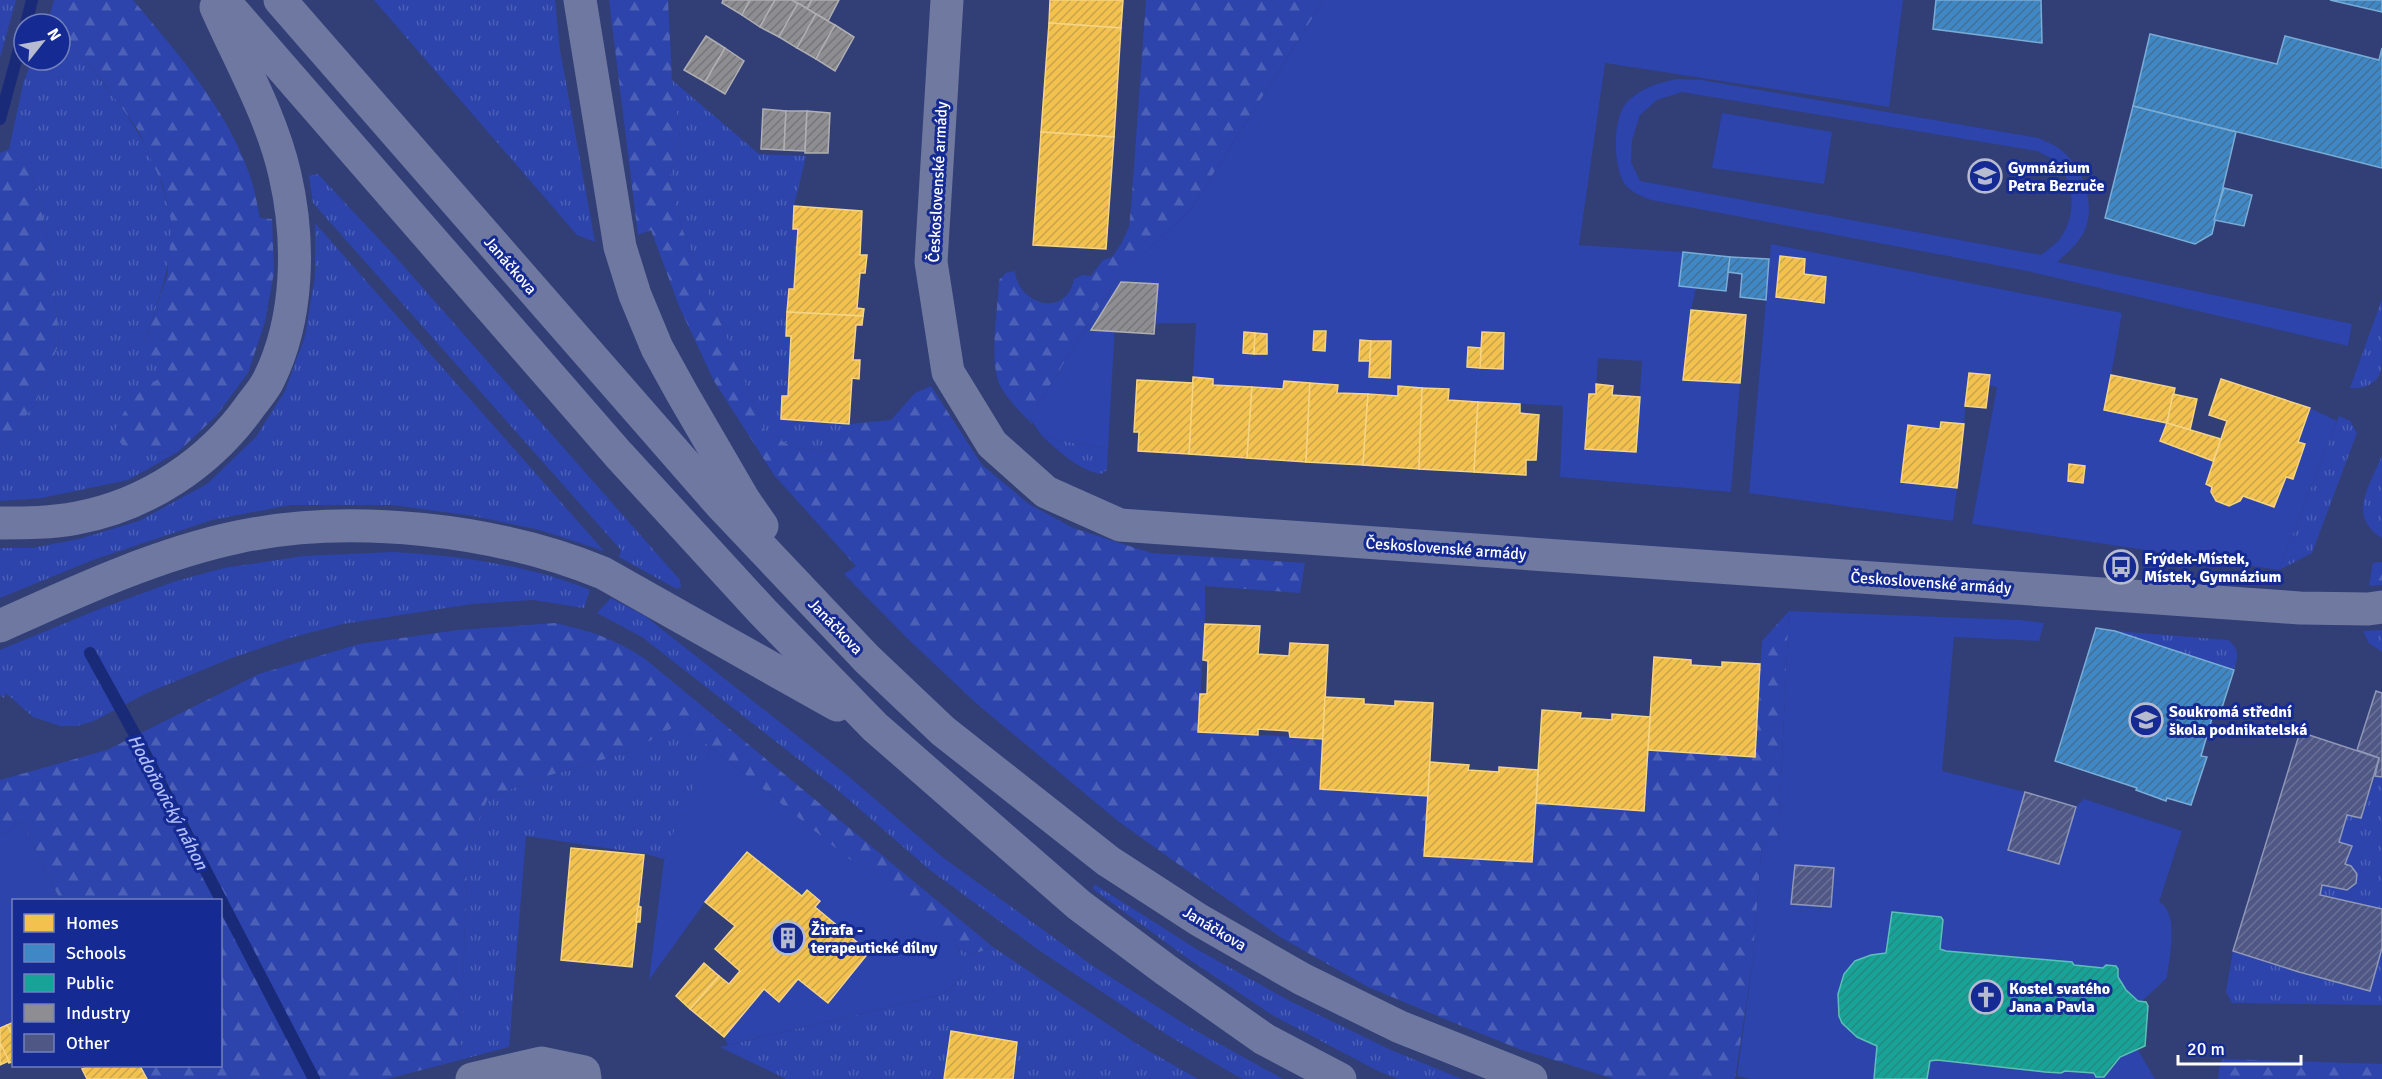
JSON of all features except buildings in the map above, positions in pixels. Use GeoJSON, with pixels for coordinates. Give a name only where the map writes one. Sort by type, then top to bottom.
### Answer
{"type":"FeatureCollection","features":[{"type":"Feature","properties":{"kind":"main road"},"geometry":{"type":"LineString","coordinates":[[0,524],[47,523],[79,518],[136,499],[169,482],[198,463],[223,441],[269,380],[286,332],[295,277],[285,174],[266,118],[213,0]]}},
{"type":"Feature","properties":{"kind":"main road"},"geometry":{"type":"LineString","coordinates":[[223,0],[618,454],[763,612],[875,727],[1078,905],[1264,1039],[1340,1079]]}},
{"type":"Feature","properties":{"kind":"main road","name":"Janáčkova"},"geometry":{"type":"LineString","coordinates":[[280,0],[721,505],[819,609],[943,731],[1108,861],[1199,920],[1302,979],[1400,1028],[1531,1079]]}},
{"type":"Feature","properties":{"kind":"main road"},"geometry":{"type":"LineString","coordinates":[[580,0],[620,247],[635,295],[657,348],[744,500],[819,609]]}},
{"type":"Feature","properties":{"kind":"main road"},"geometry":{"type":"LineString","coordinates":[[0,626],[67,596],[179,552],[237,537],[288,528],[338,525],[425,531],[532,549],[603,573],[875,727]]}},
{"type":"Feature","properties":{"kind":"street","name":"Československé armády"},"geometry":{"type":"LineString","coordinates":[[947,0],[931,262],[948,372],[992,444],[1046,492],[1120,525],[2300,608],[2368,609],[2382,606]]}},
{"type":"Feature","properties":{"kind":"street"},"geometry":{"type":"LineString","coordinates":[[472,1079],[541,1064],[585,1075]]}},
{"type":"Feature","properties":{"kind":"green space"},"geometry":{"type":"Polygon","coordinates":[[[0,0],[16,0],[12,12],[0,58],[0,0]]]}},
{"type":"Feature","properties":{"kind":"green space"},"geometry":{"type":"Polygon","coordinates":[[[54,0],[133,0],[185,63],[217,108],[242,156],[253,186],[260,218],[272,219],[274,272],[265,322],[248,373],[216,416],[178,452],[150,453],[122,445],[114,433],[130,403],[144,388],[160,378],[168,365],[162,359],[149,355],[145,341],[167,276],[172,225],[163,186],[138,130],[104,83],[72,45],[72,12],[51,12],[54,0]]]}},
{"type":"Feature","properties":{"kind":"green space"},"geometry":{"type":"Polygon","coordinates":[[[374,0],[555,0],[560,50],[595,242],[577,235],[374,0]]]}},
{"type":"Feature","properties":{"kind":"green space"},"geometry":{"type":"Polygon","coordinates":[[[609,0],[668,0],[672,80],[680,137],[669,179],[683,231],[765,431],[794,448],[831,451],[849,424],[891,420],[915,393],[931,386],[982,465],[1029,504],[1073,528],[1151,553],[1305,563],[1300,593],[1205,586],[1205,624],[1198,731],[1323,739],[1320,789],[1428,796],[1424,856],[1532,862],[1536,803],[1644,811],[1648,750],[1754,756],[1762,641],[1789,611],[1778,844],[1762,842],[1753,959],[1735,1079],[1614,1079],[1519,1049],[1368,987],[1280,937],[1118,821],[976,703],[909,640],[844,574],[856,566],[774,475],[714,381],[679,306],[651,230],[638,235],[609,0]]]}},
{"type":"Feature","properties":{"kind":"green space"},"geometry":{"type":"Polygon","coordinates":[[[1146,0],[1324,0],[1191,209],[1118,277],[1034,411],[1030,419],[1032,424],[1006,394],[999,383],[996,372],[994,347],[999,280],[1006,273],[1015,271],[1018,283],[1024,292],[1043,303],[1053,303],[1062,299],[1069,292],[1074,279],[1083,275],[1091,276],[1103,260],[1112,257],[1121,244],[1129,227],[1131,208],[1146,0]]]}},
{"type":"Feature","properties":{"kind":"green space"},"geometry":{"type":"Polygon","coordinates":[[[1324,0],[1903,0],[1889,107],[1605,63],[1579,245],[1683,252],[1680,286],[1696,288],[1691,310],[1683,380],[1740,383],[1731,492],[1560,477],[1563,406],[1448,400],[1448,389],[1399,386],[1398,396],[1337,393],[1338,385],[1284,381],[1283,389],[1213,385],[1213,379],[1193,377],[1196,323],[1115,324],[1108,449],[1043,437],[1030,419],[1118,277],[1191,209],[1324,0]],[[1314,331],[1313,349],[1325,350],[1325,331],[1314,331]],[[1244,332],[1243,353],[1266,354],[1267,334],[1244,332]],[[1482,332],[1481,348],[1469,347],[1467,367],[1502,369],[1504,333],[1482,332]],[[1360,340],[1359,361],[1370,361],[1369,377],[1390,378],[1391,341],[1360,340]],[[1598,358],[1596,394],[1589,394],[1586,449],[1636,452],[1642,361],[1598,358]]]}},
{"type":"Feature","properties":{"kind":"green space"},"geometry":{"type":"Polygon","coordinates":[[[72,46],[108,89],[149,152],[159,176],[172,226],[163,285],[145,341],[168,365],[161,379],[145,388],[150,453],[178,452],[128,480],[42,498],[0,501],[0,447],[35,405],[59,343],[52,260],[36,185],[23,155],[9,149],[28,72],[72,72],[72,46]]]}},
{"type":"Feature","properties":{"kind":"green space"},"geometry":{"type":"Polygon","coordinates":[[[1677,79],[1701,80],[2039,138],[2058,147],[2075,165],[2088,197],[2088,220],[2085,230],[2057,262],[2352,324],[2348,346],[2027,271],[1651,200],[1626,186],[1620,175],[1616,154],[1619,119],[1627,102],[1644,89],[1677,79]],[[1682,92],[1657,100],[1640,115],[1632,140],[1631,162],[1640,181],[2041,255],[2057,242],[2065,231],[2069,221],[2071,199],[2070,188],[2061,168],[2037,151],[1682,92]]]}},
{"type":"Feature","properties":{"kind":"green space"},"geometry":{"type":"Polygon","coordinates":[[[672,80],[759,154],[806,156],[794,206],[793,229],[798,230],[794,289],[789,289],[787,336],[791,336],[788,396],[782,396],[781,419],[849,424],[832,451],[794,448],[765,431],[683,231],[669,179],[680,137],[672,80]]]}},
{"type":"Feature","properties":{"kind":"green space"},"geometry":{"type":"Polygon","coordinates":[[[1722,113],[1832,132],[1824,184],[1712,168],[1722,113]]]}},
{"type":"Feature","properties":{"kind":"green space"},"geometry":{"type":"Polygon","coordinates":[[[9,149],[23,155],[36,185],[52,260],[59,343],[35,405],[0,447],[0,153],[9,149]]]}},
{"type":"Feature","properties":{"kind":"green space"},"geometry":{"type":"Polygon","coordinates":[[[318,174],[393,254],[680,580],[681,587],[677,589],[619,557],[621,550],[313,203],[309,176],[318,174]]]}},
{"type":"Feature","properties":{"kind":"green space"},"geometry":{"type":"Polygon","coordinates":[[[315,223],[604,551],[540,530],[474,516],[392,505],[290,505],[212,520],[93,560],[0,598],[0,548],[32,548],[79,539],[139,521],[207,484],[256,437],[285,391],[305,336],[315,276],[315,223]]]}},
{"type":"Feature","properties":{"kind":"green space"},"geometry":{"type":"Polygon","coordinates":[[[1771,244],[2122,313],[2105,410],[2167,423],[2160,441],[2213,461],[2206,484],[2212,487],[2211,492],[2216,501],[2229,506],[2240,501],[2243,496],[2274,507],[2310,408],[2337,421],[2279,570],[1972,524],[1997,387],[1989,385],[1990,375],[1969,373],[1964,424],[1941,422],[1940,429],[1909,425],[1901,482],[1957,488],[1953,521],[1749,493],[1771,244]]]}},
{"type":"Feature","properties":{"kind":"green space"},"geometry":{"type":"Polygon","coordinates":[[[2382,299],[2381,371],[2379,376],[2368,385],[2350,388],[2382,299]]]}},
{"type":"Feature","properties":{"kind":"green space"},"geometry":{"type":"Polygon","coordinates":[[[2339,416],[2350,421],[2357,433],[2312,553],[2279,570],[2339,416]]]}},
{"type":"Feature","properties":{"kind":"green space"},"geometry":{"type":"Polygon","coordinates":[[[1043,437],[1108,449],[1107,470],[1101,474],[1085,469],[1070,460],[1043,437]]]}},
{"type":"Feature","properties":{"kind":"green space"},"geometry":{"type":"Polygon","coordinates":[[[2382,455],[2382,538],[2371,529],[2365,520],[2363,510],[2367,489],[2382,455]]]}},
{"type":"Feature","properties":{"kind":"green space"},"geometry":{"type":"Polygon","coordinates":[[[394,552],[494,563],[543,574],[590,590],[584,608],[533,600],[472,604],[343,624],[290,638],[229,659],[147,693],[94,721],[77,726],[60,726],[33,717],[6,693],[4,698],[0,695],[0,650],[102,608],[176,581],[224,568],[303,556],[394,552]]]}},
{"type":"Feature","properties":{"kind":"green space"},"geometry":{"type":"Polygon","coordinates":[[[2382,562],[2382,585],[2369,586],[2373,563],[2382,562]]]}},
{"type":"Feature","properties":{"kind":"green space"},"geometry":{"type":"Polygon","coordinates":[[[611,598],[645,616],[847,775],[941,856],[1093,966],[1191,1028],[1283,1079],[1243,1079],[1235,1075],[1169,1036],[1040,951],[930,870],[834,787],[642,637],[597,613],[611,598]]]}},
{"type":"Feature","properties":{"kind":"green space"},"geometry":{"type":"Polygon","coordinates":[[[1789,611],[2020,620],[2044,623],[2039,641],[1954,637],[1942,771],[2025,792],[2008,849],[2059,864],[2076,807],[2084,799],[2182,831],[2159,902],[2165,907],[2171,925],[2172,936],[2167,978],[2142,1001],[2148,1006],[2145,1046],[2138,1050],[2155,1079],[1751,1079],[1737,1076],[1753,959],[1762,841],[1778,843],[1789,611]]]}},
{"type":"Feature","properties":{"kind":"green space"},"geometry":{"type":"Polygon","coordinates":[[[555,623],[601,636],[644,658],[993,947],[971,955],[959,949],[711,747],[677,725],[632,751],[534,780],[488,798],[468,845],[460,1060],[387,1079],[147,1079],[141,1067],[222,1067],[222,899],[60,899],[22,822],[0,835],[0,780],[107,750],[259,674],[359,644],[458,630],[555,623]]]}},
{"type":"Feature","properties":{"kind":"green space"},"geometry":{"type":"Polygon","coordinates":[[[2382,630],[2382,652],[2369,643],[2363,631],[2382,630]]]}},
{"type":"Feature","properties":{"kind":"green space"},"geometry":{"type":"Polygon","coordinates":[[[2115,631],[2228,640],[2235,647],[2237,654],[2234,670],[2115,631]]]}},
{"type":"Feature","properties":{"kind":"green space"},"geometry":{"type":"Polygon","coordinates":[[[677,724],[711,747],[663,859],[646,854],[526,836],[509,1047],[460,1060],[468,845],[488,798],[534,780],[632,751],[677,724]]]}},
{"type":"Feature","properties":{"kind":"green space"},"geometry":{"type":"Polygon","coordinates":[[[711,747],[953,943],[959,950],[963,965],[959,978],[948,990],[941,995],[728,1045],[724,1037],[764,989],[779,1001],[798,979],[828,1003],[869,952],[815,907],[819,901],[807,890],[802,896],[747,852],[705,902],[649,980],[665,852],[711,747]]]}},
{"type":"Feature","properties":{"kind":"green space"},"geometry":{"type":"Polygon","coordinates":[[[2375,776],[2382,777],[2382,909],[2320,895],[2322,885],[2347,890],[2356,883],[2355,871],[2345,864],[2352,846],[2339,842],[2347,815],[2361,818],[2375,776]]]}},
{"type":"Feature","properties":{"kind":"green space"},"geometry":{"type":"Polygon","coordinates":[[[22,822],[60,899],[12,899],[12,1022],[0,1028],[0,835],[22,822]]]}},
{"type":"Feature","properties":{"kind":"green space"},"geometry":{"type":"Polygon","coordinates":[[[1094,884],[1198,950],[1288,1000],[1391,1050],[1462,1079],[1398,1079],[1378,1071],[1274,1016],[1190,960],[1093,889],[1094,884]]]}},
{"type":"Feature","properties":{"kind":"green space"},"geometry":{"type":"Polygon","coordinates":[[[993,947],[1137,1044],[1198,1079],[786,1079],[720,1047],[941,995],[953,986],[960,976],[962,963],[959,949],[972,955],[993,947]]]}},
{"type":"Feature","properties":{"kind":"green space"},"geometry":{"type":"Polygon","coordinates":[[[2382,948],[2382,1005],[2232,1003],[2226,992],[2233,951],[2369,990],[2382,948]]]}},
{"type":"Feature","properties":{"kind":"green space"},"geometry":{"type":"Polygon","coordinates":[[[2223,1059],[2382,1064],[2382,1079],[2218,1079],[2223,1059]]]}},
{"type":"Feature","properties":{"kind":"waterway","name":"Hodoňovický náhon"},"geometry":{"type":"LineString","coordinates":[[29,12],[32,0]]}},
{"type":"Feature","properties":{"kind":"waterway","name":"Hodoňovický náhon"},"geometry":{"type":"LineString","coordinates":[[0,119],[13,72]]}},
{"type":"Feature","properties":{"kind":"waterway","name":"Hodoňovický náhon"},"geometry":{"type":"LineString","coordinates":[[90,653],[221,899]]}},
{"type":"Feature","properties":{"kind":"waterway","name":"Hodoňovický náhon"},"geometry":{"type":"LineString","coordinates":[[222,902],[314,1079]]}},
{"type":"Feature","properties":{"kind":"place","name":"Gymnázium Petra Bezruče"},"geometry":{"type":"Point","coordinates":[1985,176]}},
{"type":"Feature","properties":{"kind":"place","name":"Frýdek-Místek, Místek, Gymnázium"},"geometry":{"type":"Point","coordinates":[2121,567]}},
{"type":"Feature","properties":{"kind":"place","name":"Soukromá střední škola podnikatelská"},"geometry":{"type":"Point","coordinates":[2146,720]}},
{"type":"Feature","properties":{"kind":"place","name":"Žirafa - terapeutické dílny"},"geometry":{"type":"Point","coordinates":[788,938]}},
{"type":"Feature","properties":{"kind":"place","name":"Kostel svatého Jana a Pavla"},"geometry":{"type":"Point","coordinates":[1986,997]}}]}
